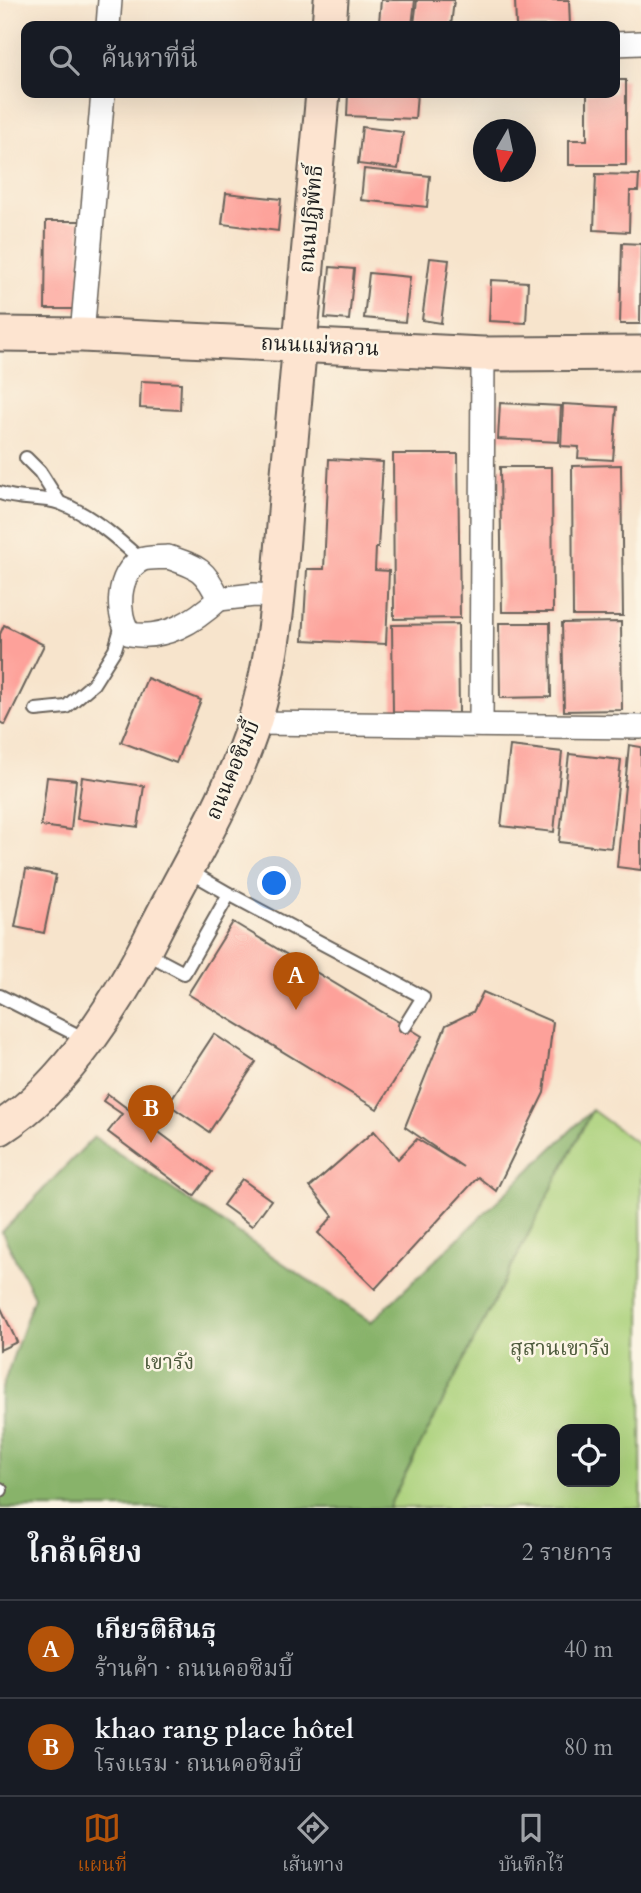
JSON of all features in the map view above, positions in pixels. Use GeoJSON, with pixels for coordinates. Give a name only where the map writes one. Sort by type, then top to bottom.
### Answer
{"type":"FeatureCollection","features":[{"type":"Feature","properties":{"kind":"street"},"geometry":{"type":"LineString","coordinates":[[108,21],[110,0]]}},
{"type":"Feature","properties":{"kind":"street"},"geometry":{"type":"LineString","coordinates":[[329,21],[331,0]]}},
{"type":"Feature","properties":{"kind":"street"},"geometry":{"type":"LineString","coordinates":[[620,44],[641,43]]}},
{"type":"Feature","properties":{"kind":"street"},"geometry":{"type":"LineString","coordinates":[[82,334],[103,98]]}},
{"type":"Feature","properties":{"kind":"street","name":"ถนนปฏิพัทธิ์"},"geometry":{"type":"LineString","coordinates":[[300,346],[323,98]]}},
{"type":"Feature","properties":{"kind":"street","name":"ถนนแม่หลวน"},"geometry":{"type":"LineString","coordinates":[[0,334],[82,334],[483,354],[641,353]]}},
{"type":"Feature","properties":{"kind":"street","name":"ถนนคอซิมบี้"},"geometry":{"type":"LineString","coordinates":[[0,1128],[35,1102],[110,1011],[144,952],[238,766],[262,692],[277,596],[300,346]]}},
{"type":"Feature","properties":{"kind":"street"},"geometry":{"type":"LineString","coordinates":[[481,725],[483,354]]}},
{"type":"Feature","properties":{"kind":"street"},"geometry":{"type":"LineString","coordinates":[[219,599],[211,582],[196,566],[168,557],[141,560],[127,575],[122,589],[122,625],[130,634],[147,637],[167,633],[205,612],[219,599],[254,595],[277,596]]}},
{"type":"Feature","properties":{"kind":"street"},"geometry":{"type":"LineString","coordinates":[[254,723],[641,727]]}},
{"type":"Feature","properties":{"kind":"lane"},"geometry":{"type":"LineString","coordinates":[[26,458],[40,472],[59,502]]}},
{"type":"Feature","properties":{"kind":"lane"},"geometry":{"type":"LineString","coordinates":[[0,492],[10,497],[59,502],[115,536],[141,560]]}},
{"type":"Feature","properties":{"kind":"lane"},"geometry":{"type":"LineString","coordinates":[[36,710],[66,707],[93,684],[115,649],[122,625]]}},
{"type":"Feature","properties":{"kind":"lane"},"geometry":{"type":"LineString","coordinates":[[186,870],[423,997],[405,1026]]}},
{"type":"Feature","properties":{"kind":"lane"},"geometry":{"type":"LineString","coordinates":[[144,952],[184,973],[229,894]]}},
{"type":"Feature","properties":{"kind":"lane"},"geometry":{"type":"LineString","coordinates":[[0,996],[87,1040]]}},
{"type":"Feature","properties":{"kind":"green space","name":"สุสานเขารัง"},"geometry":{"type":"Polygon","coordinates":[[[592,1110],[641,1146],[641,1508],[388,1508],[592,1110]]]}},
{"type":"Feature","properties":{"kind":"green space","name":"เขารัง"},"geometry":{"type":"Polygon","coordinates":[[[592,1110],[388,1508],[0,1508],[0,1394],[34,1297],[2,1232],[94,1137],[371,1322],[592,1110]]]}},
{"type":"Feature","properties":{"kind":"building"},"geometry":{"type":"Polygon","coordinates":[[[381,0],[415,0],[413,21],[379,21],[381,0]]]}},
{"type":"Feature","properties":{"kind":"building"},"geometry":{"type":"Polygon","coordinates":[[[417,0],[454,0],[452,21],[414,21],[417,0]]]}},
{"type":"Feature","properties":{"kind":"building"},"geometry":{"type":"Polygon","coordinates":[[[515,0],[569,0],[570,21],[516,21],[515,0]]]}},
{"type":"Feature","properties":{"kind":"building"},"geometry":{"type":"Polygon","coordinates":[[[620,80],[626,80],[626,165],[569,165],[569,140],[587,140],[587,98],[620,98],[620,80]]]}},
{"type":"Feature","properties":{"kind":"building"},"geometry":{"type":"Polygon","coordinates":[[[348,98],[417,98],[415,119],[347,116],[348,98]]]}},
{"type":"Feature","properties":{"kind":"building"},"geometry":{"type":"Polygon","coordinates":[[[362,127],[403,132],[398,169],[358,164],[362,127]]]}},
{"type":"Feature","properties":{"kind":"building"},"geometry":{"type":"Polygon","coordinates":[[[364,169],[430,176],[427,207],[361,200],[364,169]]]}},
{"type":"Feature","properties":{"kind":"building"},"geometry":{"type":"Polygon","coordinates":[[[596,174],[639,175],[638,191],[630,191],[629,232],[594,230],[596,174]]]}},
{"type":"Feature","properties":{"kind":"building"},"geometry":{"type":"Polygon","coordinates":[[[226,193],[281,199],[278,231],[222,224],[226,193]]]}},
{"type":"Feature","properties":{"kind":"building"},"geometry":{"type":"Polygon","coordinates":[[[46,221],[80,221],[80,309],[45,309],[46,221]]]}},
{"type":"Feature","properties":{"kind":"building"},"geometry":{"type":"Polygon","coordinates":[[[622,243],[641,244],[640,324],[620,324],[622,243]]]}},
{"type":"Feature","properties":{"kind":"building"},"geometry":{"type":"Polygon","coordinates":[[[430,258],[449,260],[441,323],[422,320],[430,258]]]}},
{"type":"Feature","properties":{"kind":"building"},"geometry":{"type":"Polygon","coordinates":[[[330,267],[354,269],[349,320],[325,318],[330,267]]]}},
{"type":"Feature","properties":{"kind":"building"},"geometry":{"type":"Polygon","coordinates":[[[369,273],[410,277],[405,322],[364,318],[369,273]]]}},
{"type":"Feature","properties":{"kind":"building"},"geometry":{"type":"Polygon","coordinates":[[[491,280],[528,282],[526,323],[489,321],[491,280]]]}},
{"type":"Feature","properties":{"kind":"building"},"geometry":{"type":"Polygon","coordinates":[[[141,381],[181,383],[180,410],[140,408],[141,381]]]}},
{"type":"Feature","properties":{"kind":"building"},"geometry":{"type":"Polygon","coordinates":[[[500,403],[561,406],[559,442],[498,439],[500,403]]]}},
{"type":"Feature","properties":{"kind":"building"},"geometry":{"type":"Polygon","coordinates":[[[563,404],[617,407],[613,460],[578,458],[579,447],[561,446],[563,404]]]}},
{"type":"Feature","properties":{"kind":"building"},"geometry":{"type":"Polygon","coordinates":[[[393,454],[458,454],[460,618],[394,619],[393,454]]]}},
{"type":"Feature","properties":{"kind":"building"},"geometry":{"type":"Polygon","coordinates":[[[329,459],[383,462],[375,570],[389,571],[386,644],[303,640],[307,569],[324,569],[329,459]]]}},
{"type":"Feature","properties":{"kind":"building"},"geometry":{"type":"Polygon","coordinates":[[[621,465],[623,616],[573,616],[572,466],[621,465]]]}},
{"type":"Feature","properties":{"kind":"building"},"geometry":{"type":"Polygon","coordinates":[[[500,467],[552,467],[553,612],[502,612],[500,467]]]}},
{"type":"Feature","properties":{"kind":"building"},"geometry":{"type":"Polygon","coordinates":[[[621,622],[622,710],[564,711],[562,623],[621,622]]]}},
{"type":"Feature","properties":{"kind":"building"},"geometry":{"type":"Polygon","coordinates":[[[499,623],[550,623],[551,697],[500,698],[499,623]]]}},
{"type":"Feature","properties":{"kind":"building"},"geometry":{"type":"Polygon","coordinates":[[[458,624],[459,713],[393,714],[392,625],[458,624]]]}},
{"type":"Feature","properties":{"kind":"building"},"geometry":{"type":"Polygon","coordinates":[[[4,625],[44,645],[5,725],[0,722],[0,634],[4,625]]]}},
{"type":"Feature","properties":{"kind":"building"},"geometry":{"type":"Polygon","coordinates":[[[147,678],[201,700],[176,763],[121,742],[147,678]]]}},
{"type":"Feature","properties":{"kind":"building"},"geometry":{"type":"Polygon","coordinates":[[[629,745],[641,747],[641,870],[617,867],[629,745]]]}},
{"type":"Feature","properties":{"kind":"building"},"geometry":{"type":"Polygon","coordinates":[[[510,746],[562,752],[554,832],[501,826],[510,746]]]}},
{"type":"Feature","properties":{"kind":"building"},"geometry":{"type":"Polygon","coordinates":[[[569,754],[621,760],[611,848],[559,842],[569,754]]]}},
{"type":"Feature","properties":{"kind":"building"},"geometry":{"type":"Polygon","coordinates":[[[47,777],[76,780],[71,830],[41,826],[47,777]]]}},
{"type":"Feature","properties":{"kind":"building"},"geometry":{"type":"Polygon","coordinates":[[[82,777],[144,786],[138,827],[77,819],[82,777]]]}},
{"type":"Feature","properties":{"kind":"building"},"geometry":{"type":"Polygon","coordinates":[[[26,869],[56,875],[44,933],[15,927],[26,869]]]}},
{"type":"Feature","properties":{"kind":"building"},"geometry":{"type":"Polygon","coordinates":[[[233,922],[422,1036],[377,1109],[188,994],[233,922]]]}},
{"type":"Feature","properties":{"kind":"building"},"geometry":{"type":"Polygon","coordinates":[[[483,992],[553,1022],[544,1093],[496,1191],[478,1177],[375,1289],[318,1233],[333,1216],[310,1187],[374,1131],[398,1159],[417,1139],[463,1167],[405,1127],[446,1025],[473,1012],[483,992]]]}},
{"type":"Feature","properties":{"kind":"building"},"geometry":{"type":"Polygon","coordinates":[[[214,1034],[256,1062],[209,1132],[168,1104],[214,1034]]]}},
{"type":"Feature","properties":{"kind":"building"},"geometry":{"type":"Polygon","coordinates":[[[108,1094],[212,1172],[194,1196],[108,1132],[122,1114],[103,1101],[108,1094]]]}},
{"type":"Feature","properties":{"kind":"building"},"geometry":{"type":"Polygon","coordinates":[[[242,1179],[271,1200],[252,1226],[223,1205],[242,1179]]]}},
{"type":"Feature","properties":{"kind":"building"},"geometry":{"type":"Polygon","coordinates":[[[0,1306],[17,1342],[0,1350],[0,1306]]]}},
{"type":"Feature","properties":{"kind":"place","name":"เกียรติสินธุ"},"geometry":{"type":"Point","coordinates":[296,1010]}},
{"type":"Feature","properties":{"kind":"place","name":"khao rang place hôtel"},"geometry":{"type":"Point","coordinates":[151,1143]}}]}
